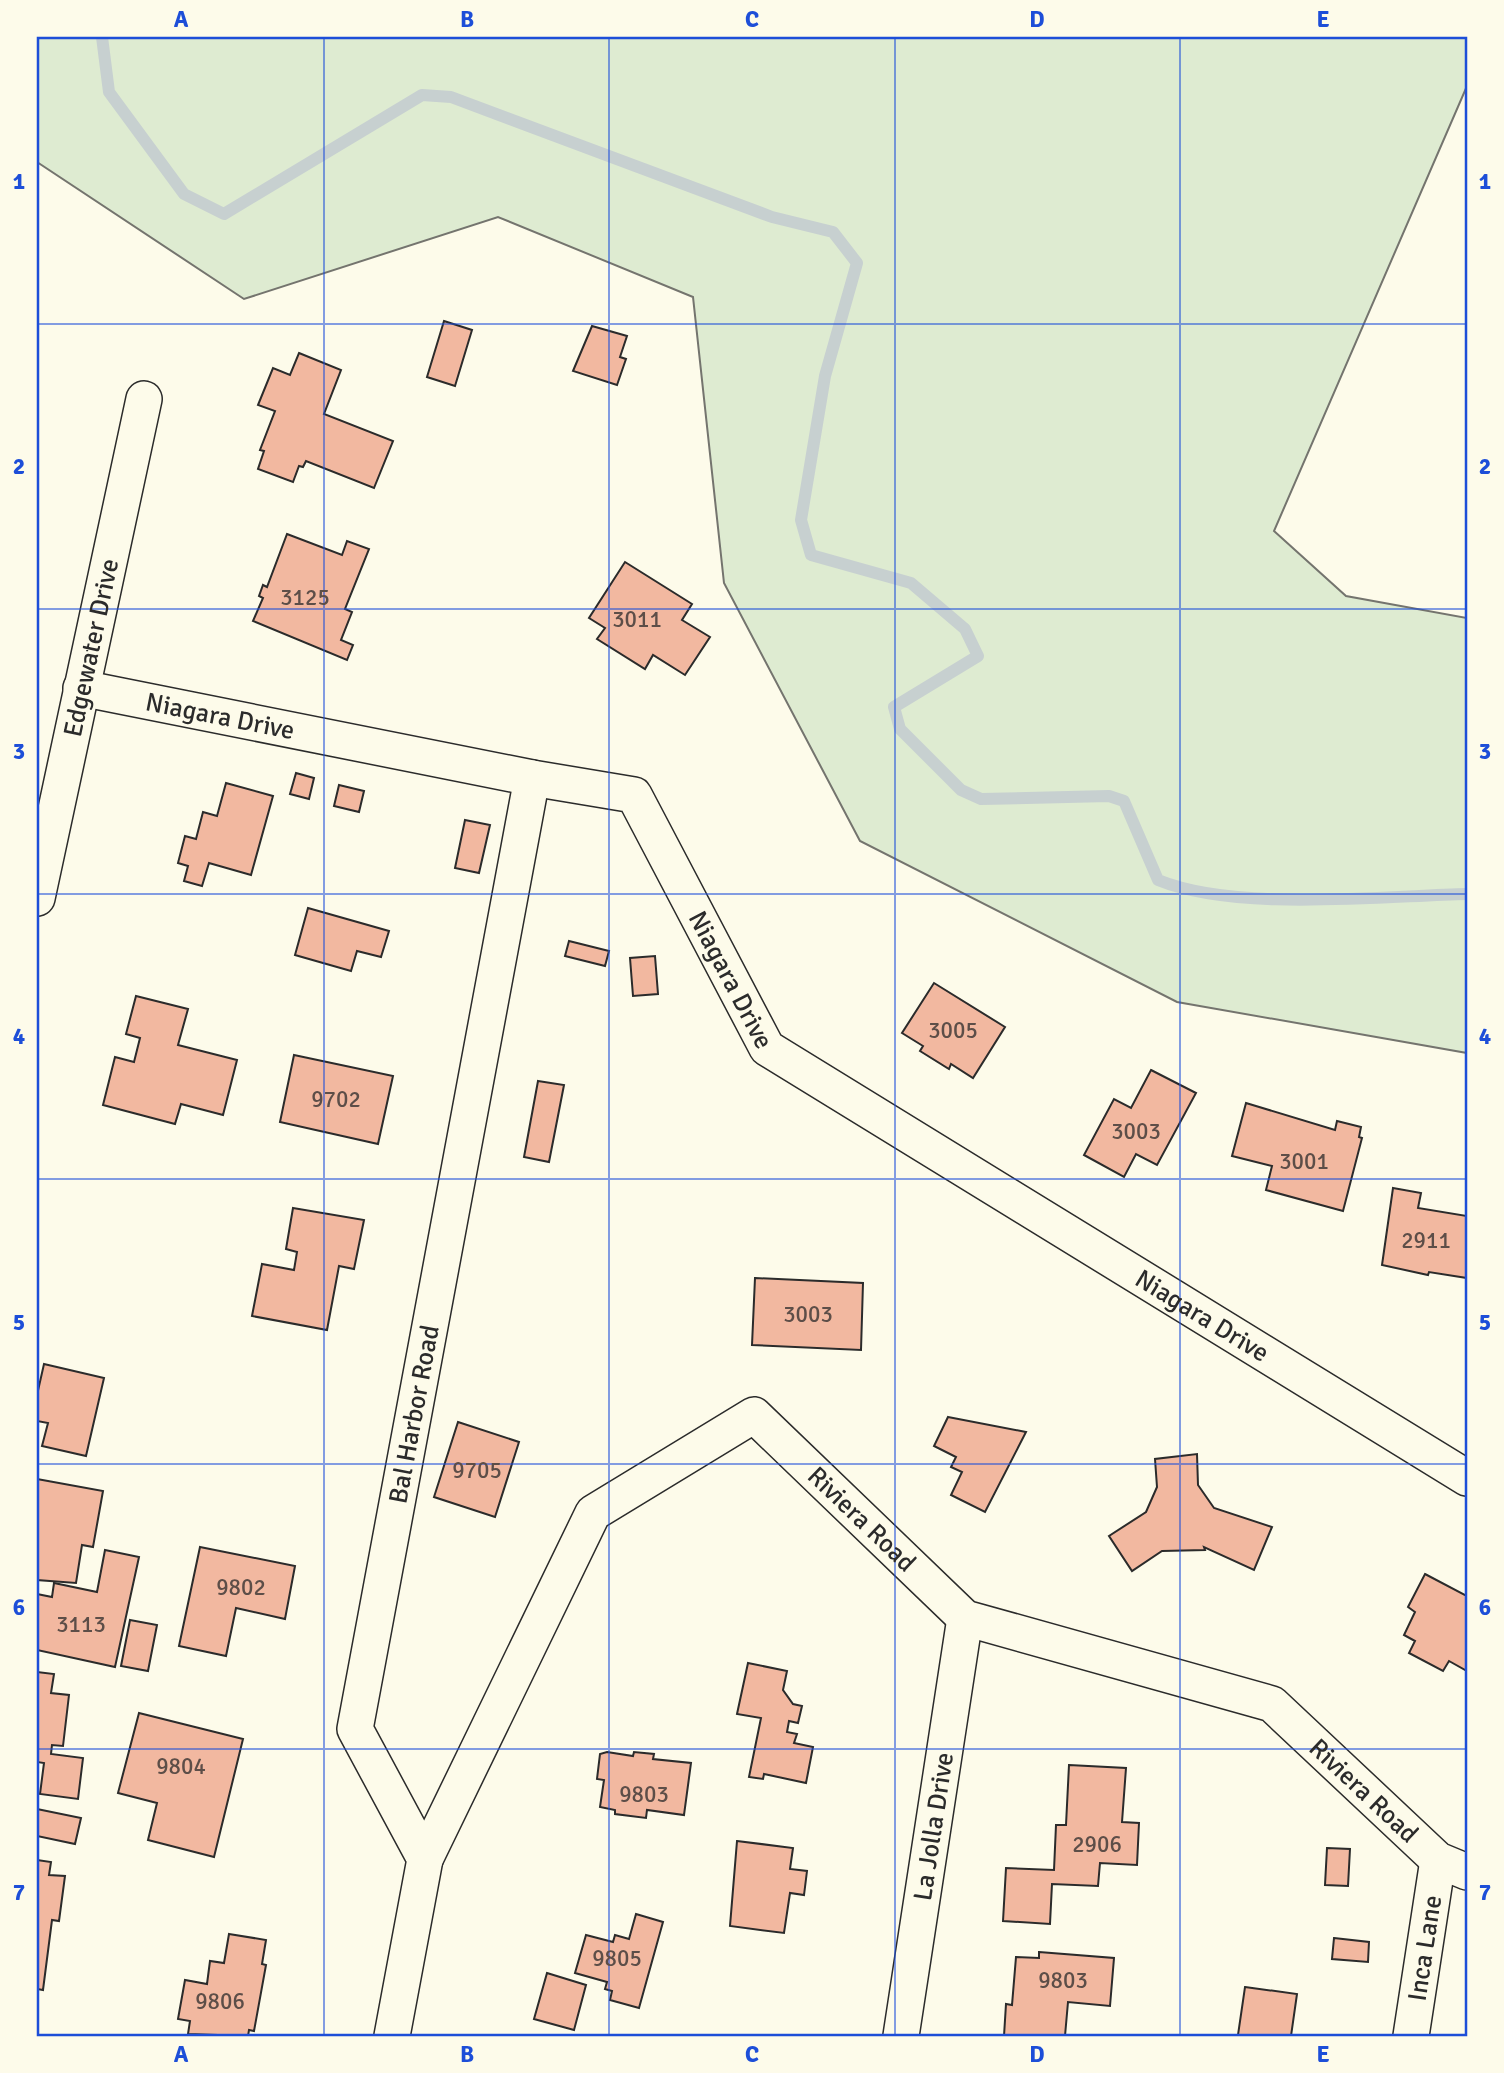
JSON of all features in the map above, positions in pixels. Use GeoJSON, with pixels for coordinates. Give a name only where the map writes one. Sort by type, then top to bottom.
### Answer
{"type":"FeatureCollection","features":[{"type":"Feature","properties":{"kind":"street","name":"Edgewater Drive"},"geometry":{"type":"LineString","coordinates":[[37,898],[144,398]]}},
{"type":"Feature","properties":{"kind":"street","name":"Niagara Drive"},"geometry":{"type":"LineString","coordinates":[[81,688],[532,778],[634,795],[767,1048],[1467,1478]]}},
{"type":"Feature","properties":{"kind":"street","name":"Bal Harbor Road"},"geometry":{"type":"LineString","coordinates":[[425,1859],[355,1729],[532,778]]}},
{"type":"Feature","properties":{"kind":"street","name":"Riviera Road"},"geometry":{"type":"LineString","coordinates":[[425,1859],[593,1513],[754,1415],[965,1618],[1272,1703],[1452,1866]]}},
{"type":"Feature","properties":{"kind":"street","name":"La Jolla Drive"},"geometry":{"type":"LineString","coordinates":[[901,2036],[965,1618]]}},
{"type":"Feature","properties":{"kind":"street"},"geometry":{"type":"LineString","coordinates":[[392,2036],[425,1859]]}},
{"type":"Feature","properties":{"kind":"street","name":"Inca Lane"},"geometry":{"type":"LineString","coordinates":[[1411,2036],[1452,1866]]}},
{"type":"Feature","properties":{"kind":"green space"},"geometry":{"type":"Polygon","coordinates":[[[37,37],[1467,37],[1467,86],[1274,531],[1346,596],[1467,618],[1467,1053],[1177,1002],[860,841],[724,583],[693,297],[498,217],[244,299],[37,162],[37,37]]]}},
{"type":"Feature","properties":{"kind":"building"},"geometry":{"type":"Polygon","coordinates":[[[444,321],[472,330],[455,386],[427,377],[444,321]]]}},
{"type":"Feature","properties":{"kind":"building"},"geometry":{"type":"Polygon","coordinates":[[[592,326],[627,336],[620,357],[626,359],[617,385],[573,371],[592,326]]]}},
{"type":"Feature","properties":{"kind":"building"},"geometry":{"type":"Polygon","coordinates":[[[299,353],[341,370],[324,414],[393,441],[374,488],[306,461],[303,467],[299,466],[293,482],[258,469],[264,451],[260,450],[275,411],[258,405],[273,368],[290,375],[299,353]]]}},
{"type":"Feature","properties":{"kind":"building"},"geometry":{"type":"Polygon","coordinates":[[[287,534],[342,555],[347,541],[369,549],[345,609],[352,612],[341,640],[353,645],[347,660],[253,621],[263,598],[259,596],[263,585],[267,587],[287,534]]]}},
{"type":"Feature","properties":{"kind":"building"},"geometry":{"type":"Polygon","coordinates":[[[625,562],[692,604],[682,620],[710,637],[685,675],[653,655],[645,669],[597,639],[605,628],[589,618],[625,562]]]}},
{"type":"Feature","properties":{"kind":"building"},"geometry":{"type":"Polygon","coordinates":[[[296,773],[314,778],[309,799],[290,794],[296,773]]]}},
{"type":"Feature","properties":{"kind":"building"},"geometry":{"type":"Polygon","coordinates":[[[226,783],[273,796],[251,875],[209,863],[202,886],[184,881],[188,866],[178,863],[185,836],[196,839],[203,812],[217,816],[226,783]]]}},
{"type":"Feature","properties":{"kind":"building"},"geometry":{"type":"Polygon","coordinates":[[[339,785],[364,791],[359,812],[334,806],[339,785]]]}},
{"type":"Feature","properties":{"kind":"building"},"geometry":{"type":"Polygon","coordinates":[[[465,820],[490,825],[479,873],[455,868],[465,820]]]}},
{"type":"Feature","properties":{"kind":"building"},"geometry":{"type":"Polygon","coordinates":[[[308,908],[389,931],[381,957],[357,951],[351,971],[295,955],[308,908]]]}},
{"type":"Feature","properties":{"kind":"building"},"geometry":{"type":"Polygon","coordinates":[[[569,941],[609,951],[605,966],[565,956],[569,941]]]}},
{"type":"Feature","properties":{"kind":"building"},"geometry":{"type":"Polygon","coordinates":[[[655,956],[658,994],[633,996],[630,958],[655,956]]]}},
{"type":"Feature","properties":{"kind":"building"},"geometry":{"type":"Polygon","coordinates":[[[934,983],[1005,1027],[973,1078],[951,1064],[949,1069],[920,1051],[923,1046],[902,1033],[934,983]]]}},
{"type":"Feature","properties":{"kind":"building"},"geometry":{"type":"Polygon","coordinates":[[[136,996],[188,1009],[178,1045],[237,1060],[223,1115],[181,1104],[175,1124],[103,1105],[115,1057],[134,1062],[140,1038],[126,1034],[136,996]]]}},
{"type":"Feature","properties":{"kind":"building"},"geometry":{"type":"Polygon","coordinates":[[[294,1055],[393,1076],[378,1144],[280,1122],[294,1055]]]}},
{"type":"Feature","properties":{"kind":"building"},"geometry":{"type":"Polygon","coordinates":[[[1151,1070],[1196,1093],[1157,1165],[1136,1154],[1124,1177],[1084,1155],[1114,1099],[1131,1108],[1151,1070]]]}},
{"type":"Feature","properties":{"kind":"building"},"geometry":{"type":"Polygon","coordinates":[[[538,1081],[564,1085],[549,1162],[524,1157],[538,1081]]]}},
{"type":"Feature","properties":{"kind":"building"},"geometry":{"type":"Polygon","coordinates":[[[1246,1103],[1335,1130],[1337,1121],[1361,1127],[1359,1137],[1362,1138],[1343,1211],[1266,1190],[1272,1166],[1232,1156],[1246,1103]]]}},
{"type":"Feature","properties":{"kind":"building"},"geometry":{"type":"Polygon","coordinates":[[[1393,1188],[1421,1193],[1418,1208],[1467,1216],[1467,1278],[1429,1272],[1428,1275],[1382,1265],[1393,1188]]]}},
{"type":"Feature","properties":{"kind":"building"},"geometry":{"type":"Polygon","coordinates":[[[293,1208],[364,1220],[354,1269],[339,1266],[327,1330],[252,1316],[262,1264],[294,1270],[297,1252],[286,1249],[293,1208]]]}},
{"type":"Feature","properties":{"kind":"building"},"geometry":{"type":"Polygon","coordinates":[[[755,1278],[863,1283],[861,1350],[752,1345],[755,1278]]]}},
{"type":"Feature","properties":{"kind":"building"},"geometry":{"type":"Polygon","coordinates":[[[44,1364],[104,1378],[86,1456],[42,1446],[48,1423],[37,1421],[37,1395],[44,1364]]]}},
{"type":"Feature","properties":{"kind":"building"},"geometry":{"type":"Polygon","coordinates":[[[948,1417],[1026,1432],[985,1512],[951,1495],[962,1472],[951,1467],[956,1457],[934,1446],[948,1417]]]}},
{"type":"Feature","properties":{"kind":"building"},"geometry":{"type":"Polygon","coordinates":[[[458,1422],[519,1442],[495,1517],[434,1497],[458,1422]]]}},
{"type":"Feature","properties":{"kind":"building"},"geometry":{"type":"Polygon","coordinates":[[[1197,1454],[1198,1485],[1214,1508],[1272,1527],[1254,1570],[1204,1547],[1205,1550],[1162,1551],[1132,1571],[1109,1536],[1146,1512],[1157,1487],[1155,1459],[1197,1454]]]}},
{"type":"Feature","properties":{"kind":"building"},"geometry":{"type":"Polygon","coordinates":[[[37,1479],[103,1491],[93,1547],[82,1545],[76,1583],[37,1580],[37,1479]]]}},
{"type":"Feature","properties":{"kind":"building"},"geometry":{"type":"Polygon","coordinates":[[[200,1547],[295,1566],[285,1619],[236,1608],[226,1656],[179,1646],[200,1547]]]}},
{"type":"Feature","properties":{"kind":"building"},"geometry":{"type":"Polygon","coordinates":[[[105,1550],[139,1557],[115,1667],[37,1650],[37,1594],[52,1597],[54,1583],[97,1592],[105,1550]]]}},
{"type":"Feature","properties":{"kind":"building"},"geometry":{"type":"Polygon","coordinates":[[[1425,1574],[1467,1596],[1467,1671],[1449,1661],[1443,1671],[1409,1653],[1415,1641],[1404,1635],[1415,1612],[1408,1607],[1425,1574]]]}},
{"type":"Feature","properties":{"kind":"building"},"geometry":{"type":"Polygon","coordinates":[[[130,1620],[157,1625],[148,1671],[121,1666],[130,1620]]]}},
{"type":"Feature","properties":{"kind":"building"},"geometry":{"type":"Polygon","coordinates":[[[748,1663],[787,1671],[783,1690],[793,1704],[802,1706],[798,1723],[789,1721],[787,1732],[797,1734],[794,1743],[813,1747],[806,1783],[764,1774],[763,1779],[749,1777],[761,1718],[737,1714],[748,1663]]]}},
{"type":"Feature","properties":{"kind":"building"},"geometry":{"type":"Polygon","coordinates":[[[37,1672],[54,1674],[51,1693],[69,1695],[63,1746],[52,1745],[51,1754],[83,1758],[78,1799],[40,1794],[44,1763],[37,1762],[37,1672]]]}},
{"type":"Feature","properties":{"kind":"building"},"geometry":{"type":"Polygon","coordinates":[[[139,1713],[243,1739],[214,1857],[148,1840],[157,1803],[118,1793],[139,1713]]]}},
{"type":"Feature","properties":{"kind":"building"},"geometry":{"type":"Polygon","coordinates":[[[607,1752],[633,1756],[634,1752],[654,1754],[653,1759],[691,1763],[684,1815],[647,1810],[646,1818],[615,1814],[615,1810],[600,1807],[604,1780],[597,1779],[600,1754],[607,1752]]]}},
{"type":"Feature","properties":{"kind":"building"},"geometry":{"type":"Polygon","coordinates":[[[1069,1765],[1126,1768],[1122,1822],[1139,1823],[1137,1865],[1100,1863],[1098,1886],[1052,1884],[1050,1924],[1003,1921],[1006,1868],[1054,1870],[1056,1825],[1066,1825],[1069,1765]]]}},
{"type":"Feature","properties":{"kind":"building"},"geometry":{"type":"Polygon","coordinates":[[[37,1809],[81,1818],[75,1844],[37,1836],[37,1809]]]}},
{"type":"Feature","properties":{"kind":"building"},"geometry":{"type":"Polygon","coordinates":[[[737,1841],[793,1848],[790,1869],[807,1871],[804,1895],[790,1893],[784,1933],[730,1926],[737,1841]]]}},
{"type":"Feature","properties":{"kind":"building"},"geometry":{"type":"Polygon","coordinates":[[[1327,1848],[1350,1849],[1348,1886],[1325,1885],[1327,1848]]]}},
{"type":"Feature","properties":{"kind":"building"},"geometry":{"type":"Polygon","coordinates":[[[37,1860],[51,1862],[49,1875],[65,1876],[59,1921],[52,1920],[43,1990],[37,1989],[37,1860]]]}},
{"type":"Feature","properties":{"kind":"building"},"geometry":{"type":"Polygon","coordinates":[[[636,1914],[663,1922],[639,2008],[610,2000],[612,1991],[605,1989],[607,1982],[575,1973],[586,1935],[613,1942],[615,1935],[629,1939],[636,1914]]]}},
{"type":"Feature","properties":{"kind":"building"},"geometry":{"type":"Polygon","coordinates":[[[229,1934],[266,1940],[262,1964],[266,1965],[254,2031],[249,2030],[248,2036],[188,2034],[190,2021],[178,2019],[185,1980],[207,1984],[210,1961],[224,1963],[229,1934]]]}},
{"type":"Feature","properties":{"kind":"building"},"geometry":{"type":"Polygon","coordinates":[[[1334,1938],[1369,1942],[1368,1962],[1332,1959],[1334,1938]]]}},
{"type":"Feature","properties":{"kind":"building"},"geometry":{"type":"Polygon","coordinates":[[[1039,1952],[1114,1958],[1110,2006],[1068,2002],[1065,2036],[1004,2036],[1006,2004],[1012,2005],[1016,1957],[1039,1958],[1039,1952]]]}},
{"type":"Feature","properties":{"kind":"building"},"geometry":{"type":"Polygon","coordinates":[[[547,1973],[586,1985],[574,2030],[534,2019],[547,1973]]]}},
{"type":"Feature","properties":{"kind":"building"},"geometry":{"type":"Polygon","coordinates":[[[1245,1987],[1297,1994],[1291,2036],[1238,2035],[1245,1987]]]}},
{"type":"Feature","properties":{"kind":"waterway"},"geometry":{"type":"LineString","coordinates":[[102,37],[109,92],[184,194],[224,214],[422,95],[451,97],[772,217],[833,232],[857,263],[825,376],[801,520],[811,555],[911,583],[965,629],[978,656],[894,707],[900,729],[961,790],[981,799],[1109,796],[1124,801],[1158,880],[1190,890],[1227,896],[1310,900],[1467,894]]}}]}
